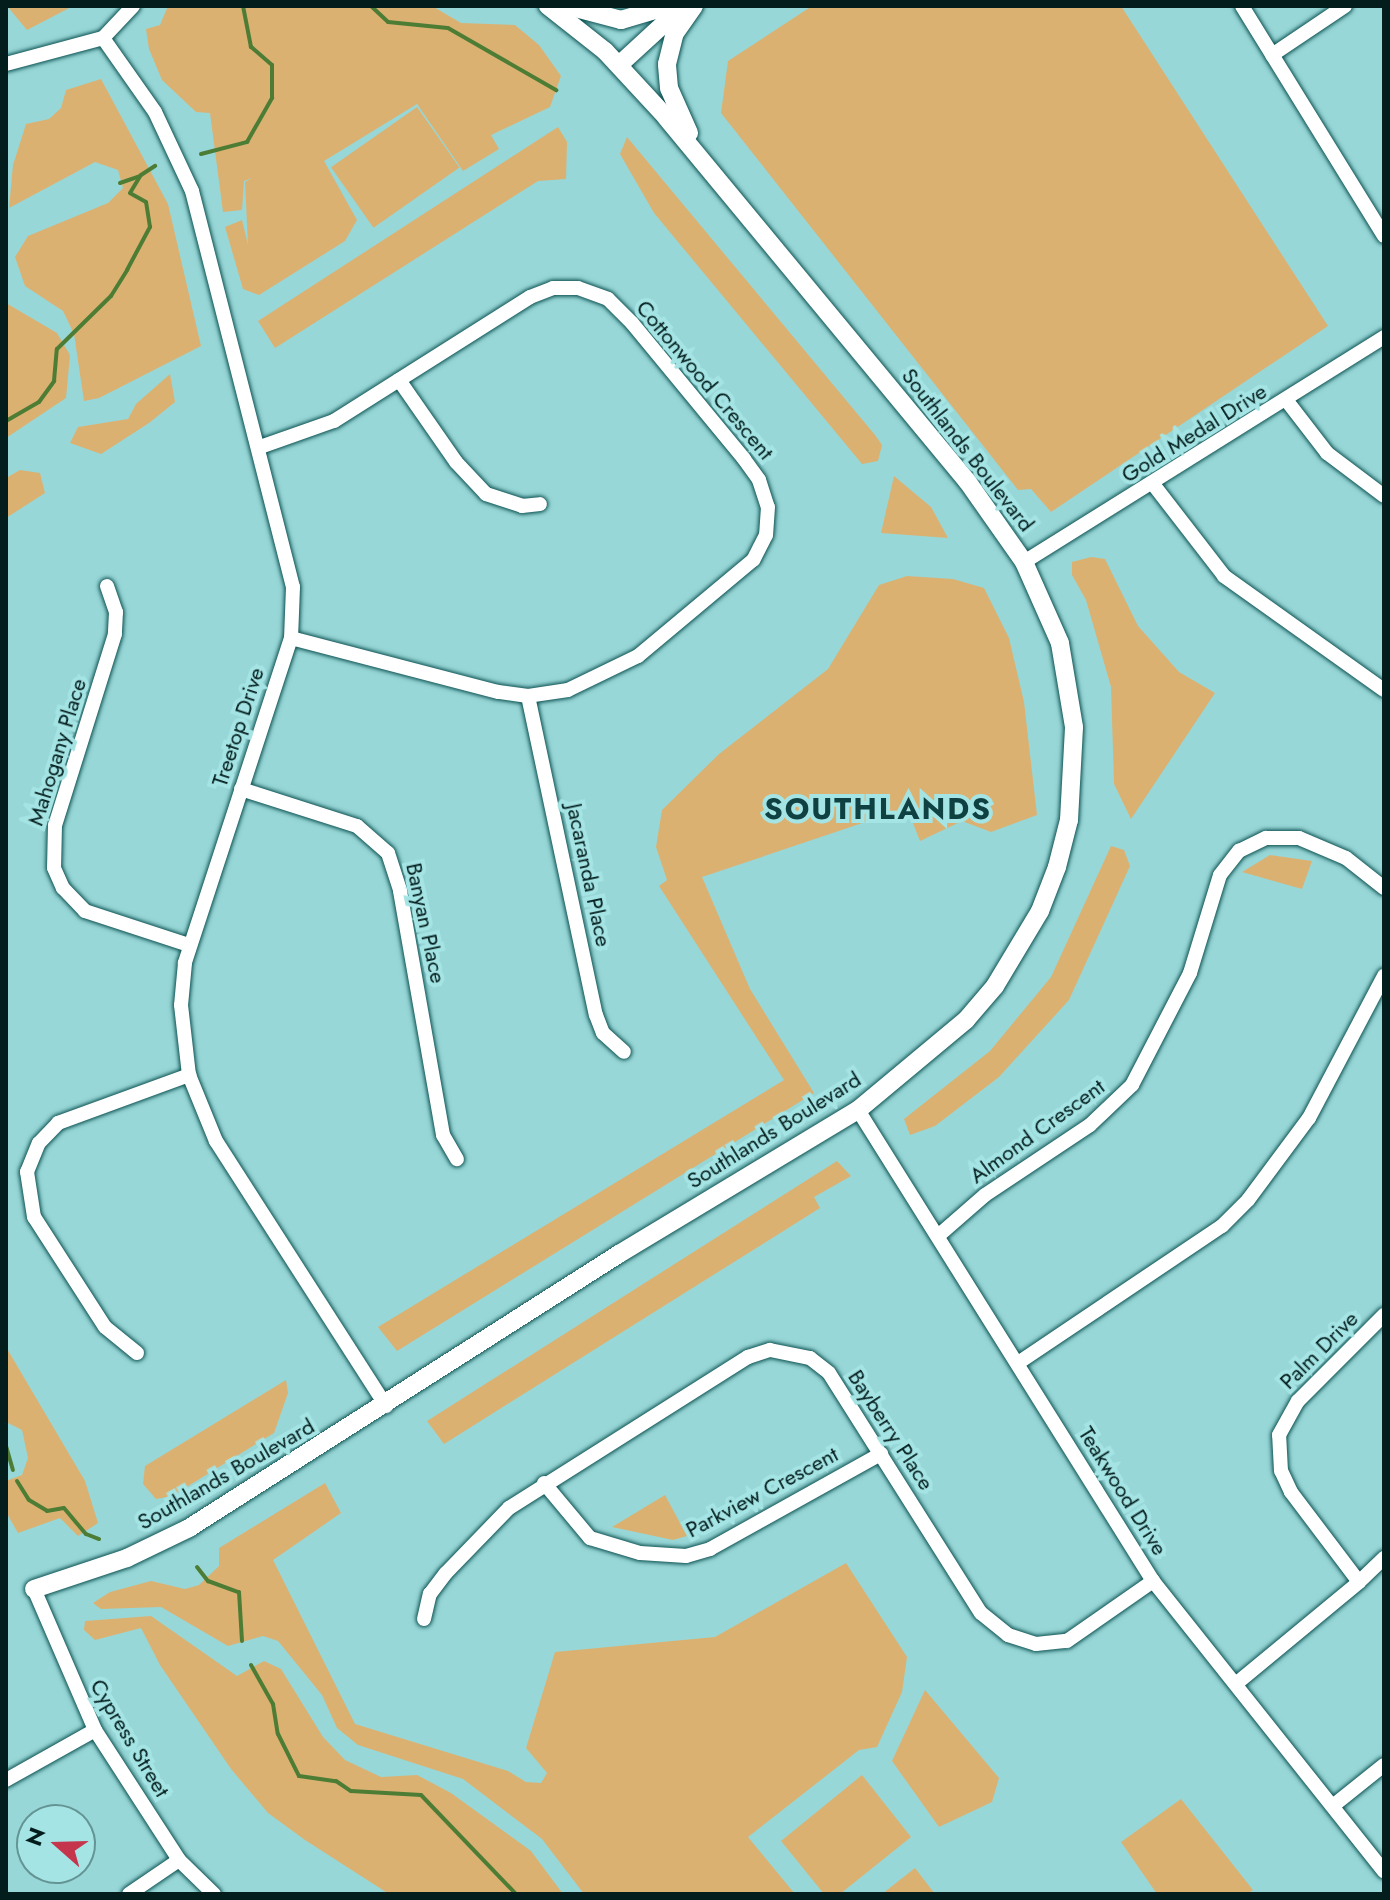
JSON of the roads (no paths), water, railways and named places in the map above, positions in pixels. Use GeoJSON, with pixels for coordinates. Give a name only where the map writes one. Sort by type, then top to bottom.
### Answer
{"type":"FeatureCollection","features":[{"type":"Feature","properties":{"kind":"main road","name":"Southlands Boulevard"},"geometry":{"type":"LineString","coordinates":[[34,1589],[127,1558],[189,1528],[386,1406],[606,1262],[858,1110],[956,1029],[995,986],[1040,911],[1057,867],[1069,820],[1074,727],[1060,643],[1024,562],[967,481],[700,157],[619,65],[548,6]]}},
{"type":"Feature","properties":{"kind":"main road"},"geometry":{"type":"LineString","coordinates":[[568,6],[621,20],[669,6]]}},
{"type":"Feature","properties":{"kind":"main road"},"geometry":{"type":"LineString","coordinates":[[619,65],[683,6]]}},
{"type":"Feature","properties":{"kind":"main road"},"geometry":{"type":"LineString","coordinates":[[694,6],[672,40],[667,70],[700,157]]}},
{"type":"Feature","properties":{"kind":"street"},"geometry":{"type":"LineString","coordinates":[[6,64],[103,38],[133,6]]}},
{"type":"Feature","properties":{"kind":"street"},"geometry":{"type":"LineString","coordinates":[[1242,6],[1384,236]]}},
{"type":"Feature","properties":{"kind":"street"},"geometry":{"type":"LineString","coordinates":[[1272,55],[1345,6]]}},
{"type":"Feature","properties":{"kind":"street","name":"Treetop Drive"},"geometry":{"type":"LineString","coordinates":[[103,38],[155,112],[189,182],[260,447],[293,587],[291,638],[189,945],[181,1005],[189,1075],[216,1141],[386,1406]]}},
{"type":"Feature","properties":{"kind":"street","name":"Cottonwood Crescent"},"geometry":{"type":"LineString","coordinates":[[260,447],[317,430],[530,297],[561,287],[587,289],[608,299],[632,323],[744,459],[765,493],[766,535],[753,560],[725,586],[616,670],[568,690],[528,696],[291,638]]}},
{"type":"Feature","properties":{"kind":"street","name":"Gold Medal Drive"},"geometry":{"type":"LineString","coordinates":[[1024,562],[1287,401],[1384,337]]}},
{"type":"Feature","properties":{"kind":"street"},"geometry":{"type":"LineString","coordinates":[[399,380],[456,462],[486,494],[522,506],[540,504]]}},
{"type":"Feature","properties":{"kind":"street"},"geometry":{"type":"LineString","coordinates":[[1287,401],[1327,453],[1384,496]]}},
{"type":"Feature","properties":{"kind":"street"},"geometry":{"type":"LineString","coordinates":[[1153,484],[1216,569],[1384,690]]}},
{"type":"Feature","properties":{"kind":"street","name":"Mahogany Place"},"geometry":{"type":"LineString","coordinates":[[107,586],[116,612],[115,634],[55,825],[54,868],[70,897],[85,911],[189,945]]}},
{"type":"Feature","properties":{"kind":"street","name":"Jacaranda Place"},"geometry":{"type":"LineString","coordinates":[[528,696],[596,1015],[603,1033],[624,1052]]}},
{"type":"Feature","properties":{"kind":"street","name":"Banyan Place"},"geometry":{"type":"LineString","coordinates":[[241,789],[357,826],[388,853],[400,891],[443,1135],[457,1159]]}},
{"type":"Feature","properties":{"kind":"street","name":"Almond Crescent"},"geometry":{"type":"LineString","coordinates":[[938,1236],[985,1195],[1090,1125],[1132,1085],[1190,973],[1220,875],[1239,851],[1266,838],[1299,838],[1346,858],[1384,888]]}},
{"type":"Feature","properties":{"kind":"street"},"geometry":{"type":"LineString","coordinates":[[1018,1363],[1211,1234],[1248,1200],[1309,1118],[1384,976]]}},
{"type":"Feature","properties":{"kind":"street"},"geometry":{"type":"LineString","coordinates":[[137,1353],[105,1327],[34,1217],[27,1172],[39,1143],[58,1123],[189,1075]]}},
{"type":"Feature","properties":{"kind":"street","name":"Teakwood Drive"},"geometry":{"type":"LineString","coordinates":[[858,1110],[1153,1581],[1384,1871]]}},
{"type":"Feature","properties":{"kind":"street","name":"Palm Drive"},"geometry":{"type":"LineString","coordinates":[[1359,1582],[1291,1492],[1281,1471],[1279,1435],[1298,1401],[1384,1315]]}},
{"type":"Feature","properties":{"kind":"street","name":"Bayberry Place"},"geometry":{"type":"LineString","coordinates":[[424,1619],[430,1594],[446,1573],[509,1508],[544,1483],[748,1357],[770,1350],[810,1358],[829,1373],[981,1613],[1024,1642],[1067,1641],[1153,1581]]}},
{"type":"Feature","properties":{"kind":"street","name":"Parkview Crescent"},"geometry":{"type":"LineString","coordinates":[[544,1483],[590,1538],[640,1553],[686,1556],[710,1549],[881,1454]]}},
{"type":"Feature","properties":{"kind":"street"},"geometry":{"type":"LineString","coordinates":[[1237,1683],[1384,1558]]}},
{"type":"Feature","properties":{"kind":"street","name":"Cypress Street"},"geometry":{"type":"LineString","coordinates":[[34,1589],[95,1730],[179,1860],[214,1894]]}},
{"type":"Feature","properties":{"kind":"street"},"geometry":{"type":"LineString","coordinates":[[6,1780],[95,1730]]}},
{"type":"Feature","properties":{"kind":"street"},"geometry":{"type":"LineString","coordinates":[[1334,1805],[1384,1765]]}},
{"type":"Feature","properties":{"kind":"street"},"geometry":{"type":"LineString","coordinates":[[129,1894],[179,1860]]}},
{"type":"Feature","properties":{"kind":"waterway"},"geometry":{"type":"LineString","coordinates":[[201,154],[247,142],[272,98],[272,65],[251,47],[243,6]]}},
{"type":"Feature","properties":{"kind":"waterway"},"geometry":{"type":"LineString","coordinates":[[371,6],[388,22],[448,28],[556,90]]}},
{"type":"Feature","properties":{"kind":"waterway"},"geometry":{"type":"LineString","coordinates":[[6,421],[39,402],[54,381],[57,349],[111,296],[127,270],[150,227],[146,202],[130,193],[141,175],[155,166]]}},
{"type":"Feature","properties":{"kind":"waterway"},"geometry":{"type":"LineString","coordinates":[[120,183],[140,176]]}},
{"type":"Feature","properties":{"kind":"waterway"},"geometry":{"type":"LineString","coordinates":[[6,1446],[13,1470]]}},
{"type":"Feature","properties":{"kind":"waterway"},"geometry":{"type":"LineString","coordinates":[[17,1481],[29,1500],[47,1511],[64,1508],[86,1534],[99,1539]]}},
{"type":"Feature","properties":{"kind":"waterway"},"geometry":{"type":"LineString","coordinates":[[197,1567],[208,1581],[239,1592],[242,1641]]}},
{"type":"Feature","properties":{"kind":"waterway"},"geometry":{"type":"LineString","coordinates":[[251,1665],[273,1704],[278,1734],[299,1776],[336,1781],[351,1791],[421,1795],[516,1894]]}},
{"type":"Feature","properties":{"kind":"district","name":"SOUTHLANDS"},"geometry":{"type":"Point","coordinates":[878,809]}}]}
